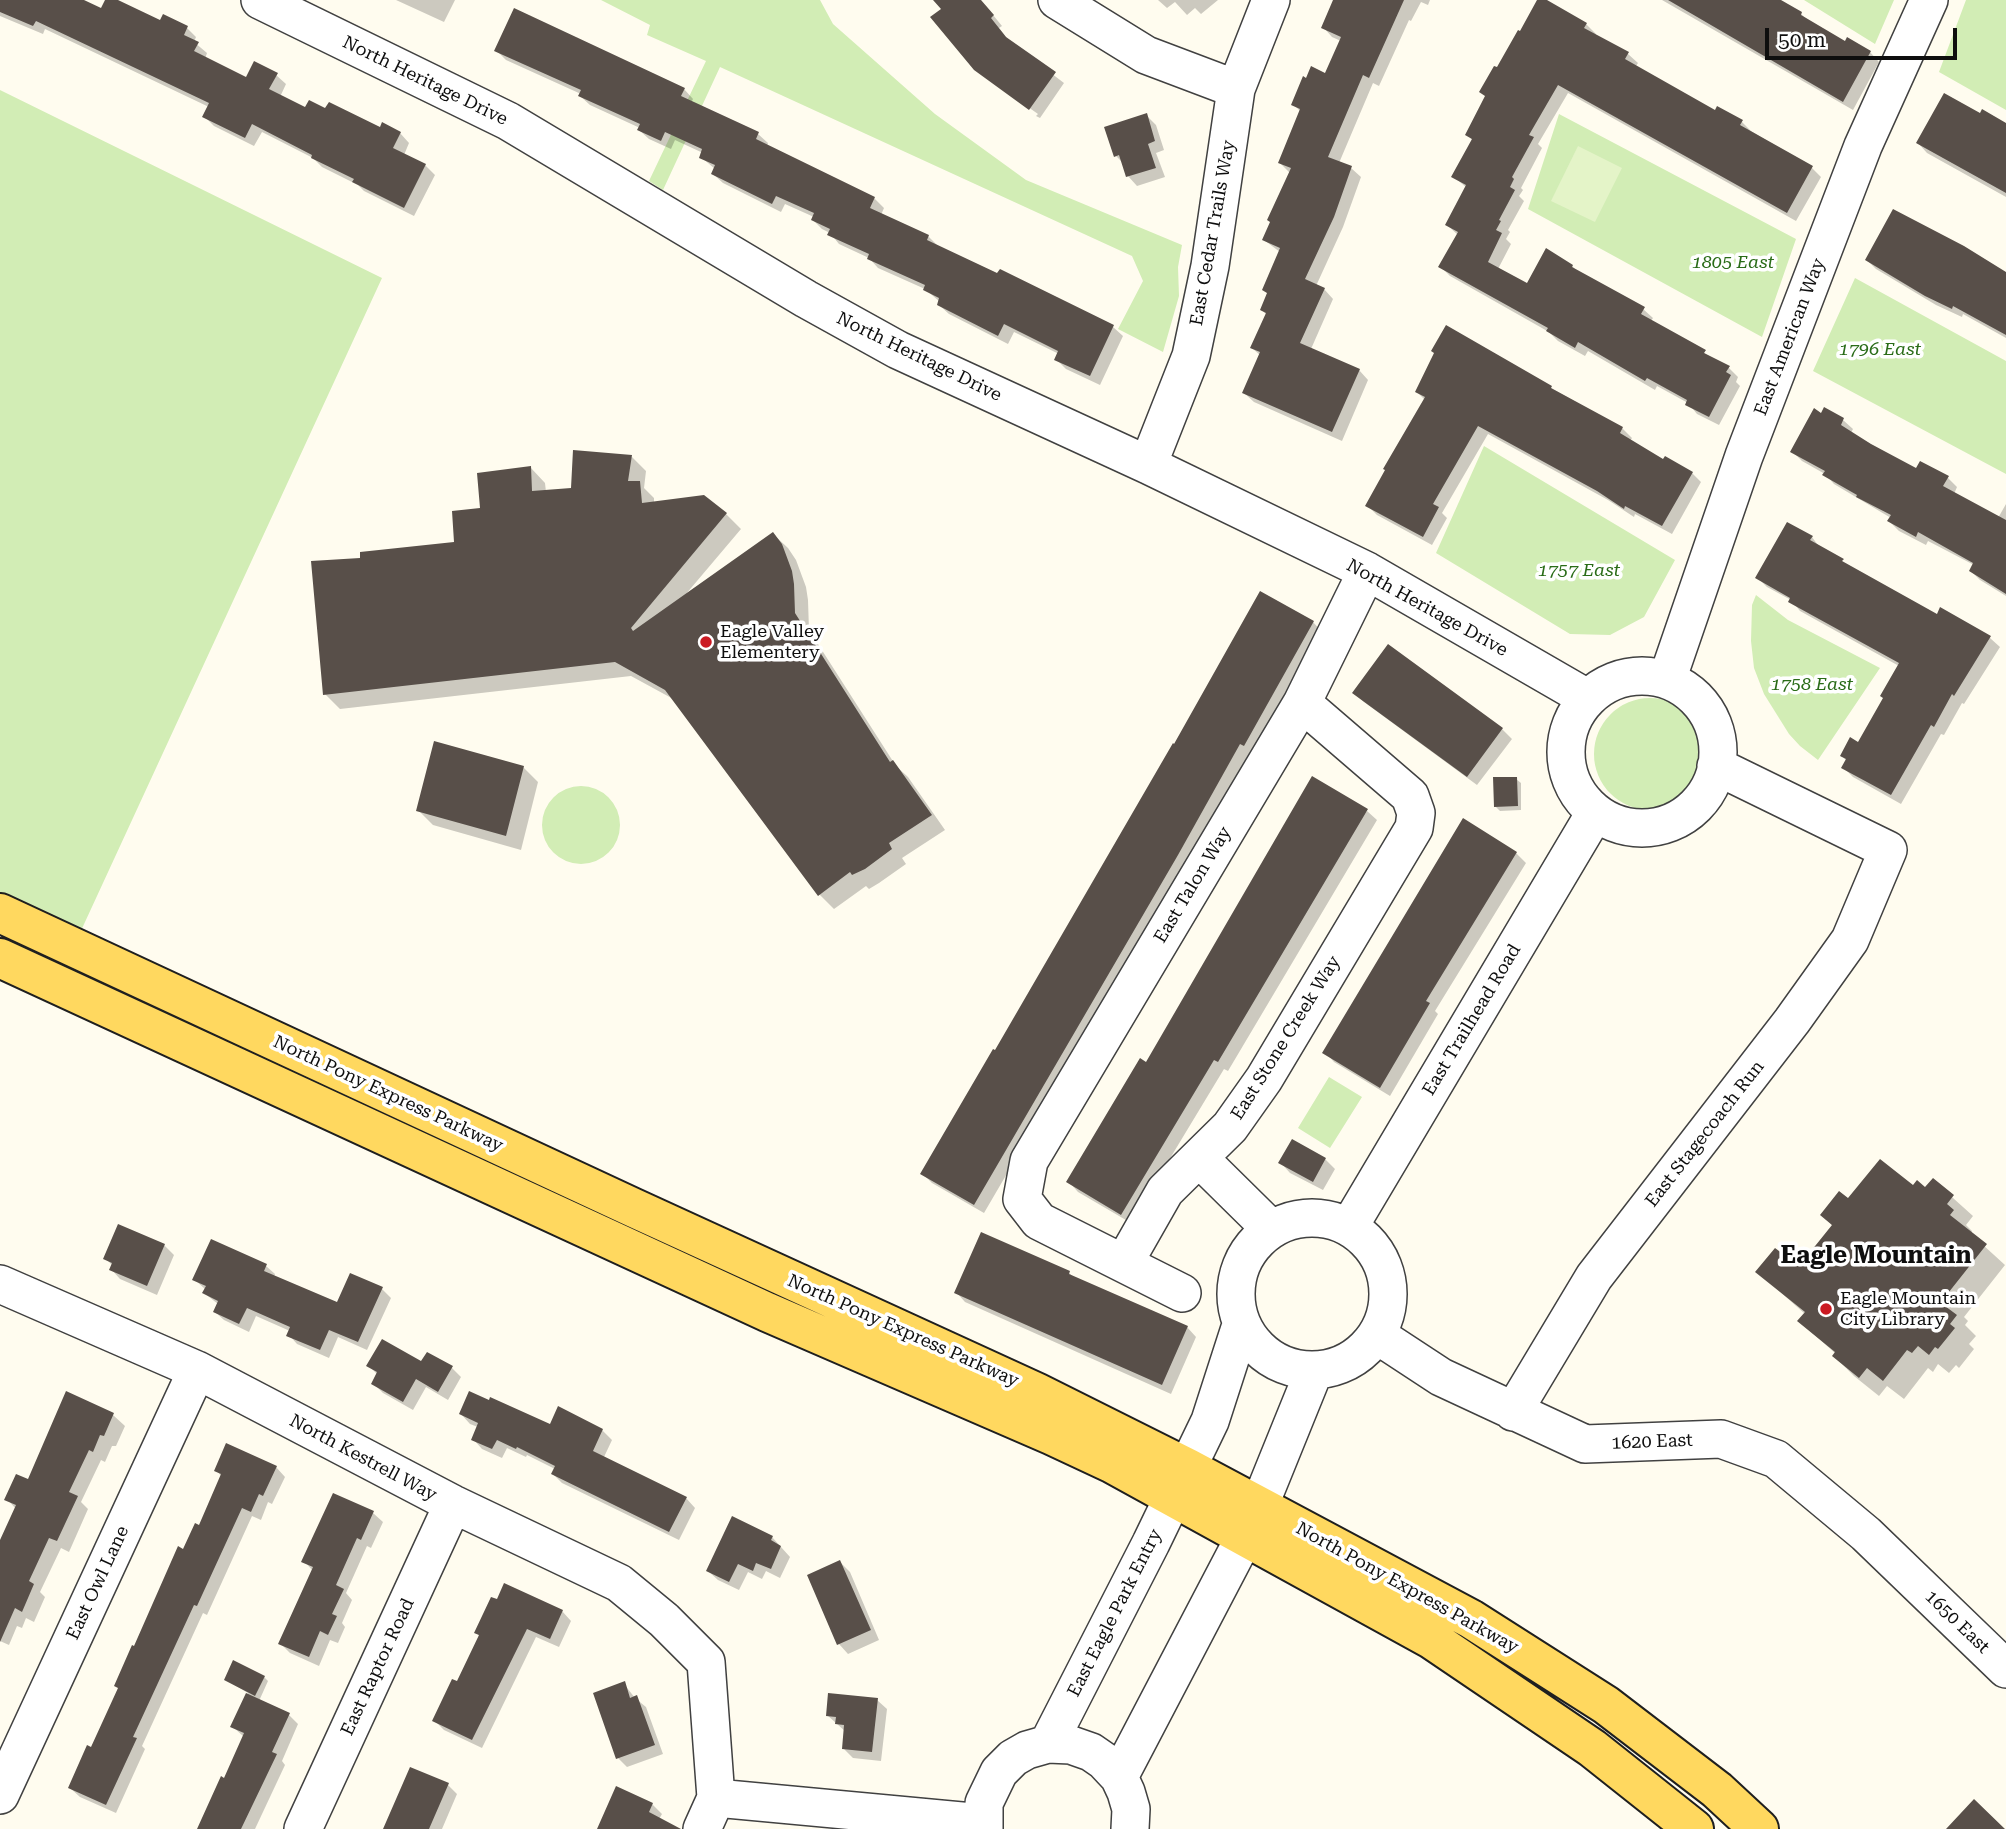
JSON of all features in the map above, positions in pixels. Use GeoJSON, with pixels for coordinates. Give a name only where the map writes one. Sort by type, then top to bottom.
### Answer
{"type":"FeatureCollection","features":[{"type":"Feature","properties":{"kind":"main road","name":"North Pony Express Parkway"},"geometry":{"type":"LineString","coordinates":[[0,913],[634,1209],[1037,1392],[1180,1482],[1253,1521],[1471,1619],[1595,1698],[1717,1790],[1759,1829]]}},
{"type":"Feature","properties":{"kind":"main road","name":"North Pony Express Parkway"},"geometry":{"type":"LineString","coordinates":[[0,958],[767,1312],[1114,1464],[1180,1482]]}},
{"type":"Feature","properties":{"kind":"main road","name":"North Pony Express Parkway"},"geometry":{"type":"LineString","coordinates":[[1253,1521],[1592,1748],[1694,1829]]}},
{"type":"Feature","properties":{"kind":"street"},"geometry":{"type":"LineString","coordinates":[[1057,0],[1146,55],[1236,89]]}},
{"type":"Feature","properties":{"kind":"street","name":"East Cedar Trails Way"},"geometry":{"type":"LineString","coordinates":[[1148,465],[1191,356],[1210,266],[1236,89],[1271,0]]}},
{"type":"Feature","properties":{"kind":"street","name":"East American Way"},"geometry":{"type":"LineString","coordinates":[[1667,680],[1744,456],[1863,146],[1929,0]]}},
{"type":"Feature","properties":{"kind":"street","name":"North Heritage Drive"},"geometry":{"type":"LineString","coordinates":[[281,5],[508,121],[806,299],[898,349],[1148,465],[1367,571],[1587,698]]}},
{"type":"Feature","properties":{"kind":"street","name":"East Talon Way"},"geometry":{"type":"LineString","coordinates":[[1124,1263],[1039,1221],[1022,1199],[1030,1161],[1302,703],[1367,571]]}},
{"type":"Feature","properties":{"kind":"street"},"geometry":{"type":"LineString","coordinates":[[1646,676],[1667,680],[1686,690],[1700,703],[1710,718],[1717,747],[1716,766],[1710,784],[1700,800],[1683,816],[1662,825],[1641,828],[1619,825],[1595,813],[1578,795],[1570,777],[1565,746],[1575,715],[1587,698],[1605,685],[1628,677],[1646,676]]}},
{"type":"Feature","properties":{"kind":"street","name":"East Stone Creek Way"},"geometry":{"type":"LineString","coordinates":[[1124,1263],[1165,1191],[1230,1127],[1265,1079],[1414,828],[1416,813],[1410,796],[1302,703]]}},
{"type":"Feature","properties":{"kind":"street","name":"East Stagecoach Run"},"geometry":{"type":"LineString","coordinates":[[1513,1412],[1594,1277],[1792,1021],[1850,940],[1888,850],[1716,766]]}},
{"type":"Feature","properties":{"kind":"street","name":"East Trailhead Road"},"geometry":{"type":"LineString","coordinates":[[1349,1227],[1595,813]]}},
{"type":"Feature","properties":{"kind":"street"},"geometry":{"type":"LineString","coordinates":[[1199,1158],[1271,1229]]}},
{"type":"Feature","properties":{"kind":"street"},"geometry":{"type":"LineString","coordinates":[[1310,1217],[1330,1219],[1349,1227],[1369,1242],[1382,1263],[1388,1287],[1387,1312],[1377,1335],[1365,1350],[1350,1361],[1332,1368],[1314,1371],[1291,1369],[1270,1359],[1253,1345],[1241,1325],[1235,1304],[1236,1283],[1242,1262],[1254,1244],[1271,1229],[1289,1221],[1310,1217]]}},
{"type":"Feature","properties":{"kind":"street"},"geometry":{"type":"LineString","coordinates":[[1124,1263],[1182,1293]]}},
{"type":"Feature","properties":{"kind":"street","name":"North Kestrell Way"},"geometry":{"type":"LineString","coordinates":[[0,1284],[197,1370],[453,1504],[619,1583],[664,1620],[706,1662],[709,1814]]}},
{"type":"Feature","properties":{"kind":"street"},"geometry":{"type":"LineString","coordinates":[[1180,1482],[1210,1421],[1241,1325]]}},
{"type":"Feature","properties":{"kind":"street","name":"1620 East"},"geometry":{"type":"LineString","coordinates":[[1377,1335],[1441,1377],[1585,1444],[1721,1439],[1776,1459],[1866,1534],[1908,1575]]}},
{"type":"Feature","properties":{"kind":"street","name":"East Owl Lane"},"geometry":{"type":"LineString","coordinates":[[0,1795],[197,1370]]}},
{"type":"Feature","properties":{"kind":"street"},"geometry":{"type":"LineString","coordinates":[[1119,1777],[1253,1521],[1314,1371]]}},
{"type":"Feature","properties":{"kind":"street","name":"East Eagle Park Entry"},"geometry":{"type":"LineString","coordinates":[[1048,1744],[1180,1482]]}},
{"type":"Feature","properties":{"kind":"street","name":"East Raptor Road"},"geometry":{"type":"LineString","coordinates":[[303,1829],[453,1504]]}},
{"type":"Feature","properties":{"kind":"street","name":"1650 East"},"geometry":{"type":"LineString","coordinates":[[1908,1575],[2006,1669]]}},
{"type":"Feature","properties":{"kind":"street"},"geometry":{"type":"LineString","coordinates":[[709,1814],[983,1826],[984,1803],[999,1772],[1013,1758],[1027,1750],[1048,1744],[1071,1745],[1091,1752],[1104,1761],[1119,1777],[1126,1792],[1131,1809],[1130,1829]]}},
{"type":"Feature","properties":{"kind":"green space"},"geometry":{"type":"Polygon","coordinates":[[[601,0],[820,0],[833,24],[935,114],[1026,180],[1182,245],[1178,267],[1179,296],[1163,352],[1118,329],[1143,281],[1132,256],[720,67],[663,190],[649,181],[706,61],[647,35],[650,25],[601,0]]]}},
{"type":"Feature","properties":{"kind":"green space"},"geometry":{"type":"Polygon","coordinates":[[[1804,0],[1894,0],[1875,44],[1804,0]]]}},
{"type":"Feature","properties":{"kind":"green space"},"geometry":{"type":"Polygon","coordinates":[[[1966,0],[2006,0],[2006,110],[1939,72],[1966,0]]]}},
{"type":"Feature","properties":{"kind":"green space"},"geometry":{"type":"Polygon","coordinates":[[[0,90],[382,278],[79,935],[0,897],[0,90]]]}},
{"type":"Feature","properties":{"kind":"green space","name":"1805 East"},"geometry":{"type":"Polygon","coordinates":[[[1559,114],[1796,239],[1762,337],[1528,209],[1559,114]]]}},
{"type":"Feature","properties":{"kind":"green space"},"geometry":{"type":"Polygon","coordinates":[[[1578,146],[1622,168],[1595,222],[1551,201],[1578,146]]]}},
{"type":"Feature","properties":{"kind":"green space","name":"1796 East"},"geometry":{"type":"Polygon","coordinates":[[[1855,278],[2006,361],[2006,474],[1813,371],[1855,278]]]}},
{"type":"Feature","properties":{"kind":"green space","name":"1757 East"},"geometry":{"type":"Polygon","coordinates":[[[1484,446],[1675,560],[1644,617],[1610,635],[1570,634],[1436,553],[1484,446]]]}},
{"type":"Feature","properties":{"kind":"green space","name":"1758 East"},"geometry":{"type":"Polygon","coordinates":[[[1756,595],[1788,620],[1880,668],[1818,760],[1789,734],[1764,694],[1754,668],[1751,641],[1752,605],[1756,595]]]}},
{"type":"Feature","properties":{"kind":"green space"},"geometry":{"type":"Polygon","coordinates":[[[1650,698],[1671,703],[1689,715],[1701,733],[1706,754],[1701,775],[1689,793],[1671,805],[1650,810],[1629,805],[1611,793],[1599,775],[1594,754],[1599,733],[1611,715],[1629,703],[1650,698]]]}},
{"type":"Feature","properties":{"kind":"green space"},"geometry":{"type":"Polygon","coordinates":[[[581,786],[596,789],[609,797],[617,810],[620,825],[617,840],[609,853],[596,861],[581,864],[566,861],[553,853],[545,840],[542,825],[545,810],[553,797],[566,789],[581,786]]]}},
{"type":"Feature","properties":{"kind":"green space"},"geometry":{"type":"Polygon","coordinates":[[[1329,1077],[1362,1097],[1330,1148],[1298,1128],[1329,1077]]]}},
{"type":"Feature","properties":{"kind":"building"},"geometry":{"type":"Polygon","coordinates":[[[0,0],[84,0],[101,8],[105,0],[118,0],[160,20],[163,14],[188,26],[184,35],[199,42],[194,51],[246,77],[254,61],[278,73],[269,89],[305,107],[309,100],[325,108],[329,102],[380,127],[382,122],[401,132],[393,148],[426,164],[404,208],[352,182],[354,179],[252,124],[245,138],[202,117],[209,103],[36,21],[33,26],[0,12],[0,0]]]}},
{"type":"Feature","properties":{"kind":"building"},"geometry":{"type":"Polygon","coordinates":[[[933,0],[981,0],[994,15],[991,18],[1006,37],[1056,72],[1029,110],[974,70],[930,17],[941,9],[933,0]]]}},
{"type":"Feature","properties":{"kind":"building"},"geometry":{"type":"Polygon","coordinates":[[[1333,0],[1404,0],[1369,78],[1363,75],[1328,157],[1352,166],[1334,217],[1305,279],[1325,288],[1300,343],[1360,369],[1332,432],[1242,393],[1260,352],[1250,348],[1266,313],[1260,310],[1267,293],[1262,290],[1280,248],[1262,240],[1270,222],[1267,220],[1291,168],[1278,163],[1300,109],[1291,105],[1303,76],[1306,78],[1311,66],[1325,73],[1341,37],[1321,28],[1333,0]]]}},
{"type":"Feature","properties":{"kind":"building"},"geometry":{"type":"Polygon","coordinates":[[[1537,0],[1547,0],[1587,23],[1584,28],[1629,52],[1625,59],[1715,110],[1717,106],[1743,120],[1740,125],[1813,166],[1787,213],[1558,85],[1529,135],[1534,137],[1512,177],[1514,179],[1510,187],[1515,190],[1499,220],[1501,221],[1496,230],[1502,233],[1488,262],[1527,283],[1546,248],[1573,265],[1572,267],[1645,307],[1641,314],[1730,366],[1726,372],[1731,375],[1709,417],[1685,405],[1687,400],[1647,378],[1645,381],[1578,342],[1575,348],[1546,331],[1548,328],[1438,267],[1458,232],[1445,225],[1466,185],[1451,177],[1472,139],[1465,135],[1485,96],[1479,92],[1518,30],[1520,31],[1537,0]]]}},
{"type":"Feature","properties":{"kind":"building"},"geometry":{"type":"Polygon","coordinates":[[[1668,0],[1781,0],[1845,41],[1847,37],[1871,51],[1843,102],[1668,0]]]}},
{"type":"Feature","properties":{"kind":"building"},"geometry":{"type":"Polygon","coordinates":[[[514,8],[685,88],[681,96],[759,132],[756,139],[875,197],[870,208],[929,235],[927,240],[997,273],[1000,269],[1114,325],[1090,376],[1054,360],[1058,351],[1004,324],[998,336],[937,305],[939,298],[923,290],[925,285],[867,259],[869,254],[827,235],[830,229],[811,220],[814,213],[776,196],[772,204],[711,174],[715,165],[699,158],[702,149],[665,132],[661,141],[637,130],[640,124],[578,96],[581,90],[494,51],[514,8]]]}},
{"type":"Feature","properties":{"kind":"building"},"geometry":{"type":"Polygon","coordinates":[[[1944,93],[1980,113],[1982,109],[2006,123],[2006,193],[1916,143],[1944,93]]]}},
{"type":"Feature","properties":{"kind":"building"},"geometry":{"type":"Polygon","coordinates":[[[1147,113],[1155,141],[1148,144],[1156,168],[1126,177],[1119,155],[1114,157],[1104,127],[1147,113]]]}},
{"type":"Feature","properties":{"kind":"building"},"geometry":{"type":"Polygon","coordinates":[[[1893,209],[1964,246],[2006,272],[2006,335],[1953,306],[1952,309],[1925,296],[1865,260],[1893,209]]]}},
{"type":"Feature","properties":{"kind":"building"},"geometry":{"type":"Polygon","coordinates":[[[1446,325],[1552,386],[1551,388],[1623,427],[1620,433],[1663,459],[1665,456],[1693,472],[1662,526],[1625,506],[1624,509],[1597,491],[1478,426],[1433,504],[1439,507],[1423,537],[1365,506],[1425,397],[1415,392],[1434,353],[1431,351],[1446,325]]]}},
{"type":"Feature","properties":{"kind":"building"},"geometry":{"type":"Polygon","coordinates":[[[1824,407],[1844,418],[1841,425],[1871,444],[1916,468],[1920,461],[1949,476],[1943,486],[2006,520],[2006,594],[1969,571],[1973,563],[1918,532],[1916,537],[1887,521],[1891,515],[1856,497],[1857,495],[1822,475],[1825,471],[1790,452],[1814,408],[1821,413],[1824,407]]]}},
{"type":"Feature","properties":{"kind":"building"},"geometry":{"type":"Polygon","coordinates":[[[573,450],[632,455],[628,481],[640,481],[642,503],[704,495],[727,513],[631,628],[633,631],[773,532],[782,544],[792,571],[795,613],[890,762],[893,760],[932,815],[889,843],[892,849],[865,869],[852,875],[850,872],[818,896],[665,690],[615,662],[323,695],[311,561],[360,558],[360,552],[454,542],[452,511],[480,508],[477,473],[531,466],[532,491],[571,488],[573,450]]]}},
{"type":"Feature","properties":{"kind":"building"},"geometry":{"type":"Polygon","coordinates":[[[1787,522],[1813,536],[1810,540],[1844,559],[1842,561],[1937,614],[1940,607],[1991,636],[1954,696],[1952,694],[1934,727],[1931,725],[1891,795],[1841,768],[1846,759],[1840,756],[1850,737],[1858,742],[1899,663],[1788,602],[1790,598],[1755,578],[1787,522]]]}},
{"type":"Feature","properties":{"kind":"building"},"geometry":{"type":"Polygon","coordinates":[[[1260,591],[1314,621],[1244,746],[1240,744],[974,1205],[920,1174],[1174,744],[1260,591]]]}},
{"type":"Feature","properties":{"kind":"building"},"geometry":{"type":"Polygon","coordinates":[[[1388,644],[1503,728],[1467,777],[1352,693],[1388,644]]]}},
{"type":"Feature","properties":{"kind":"building"},"geometry":{"type":"Polygon","coordinates":[[[434,741],[524,766],[506,836],[416,811],[434,741]]]}},
{"type":"Feature","properties":{"kind":"building"},"geometry":{"type":"Polygon","coordinates":[[[1312,776],[1368,809],[1218,1062],[1214,1060],[1121,1215],[1066,1182],[1140,1058],[1146,1062],[1312,776]]]}},
{"type":"Feature","properties":{"kind":"building"},"geometry":{"type":"Polygon","coordinates":[[[1493,777],[1517,777],[1518,806],[1494,807],[1493,777]]]}},
{"type":"Feature","properties":{"kind":"building"},"geometry":{"type":"Polygon","coordinates":[[[1463,818],[1517,852],[1426,1001],[1430,1003],[1380,1088],[1322,1053],[1463,818]]]}},
{"type":"Feature","properties":{"kind":"building"},"geometry":{"type":"Polygon","coordinates":[[[1292,1139],[1326,1158],[1313,1182],[1278,1163],[1292,1139]]]}},
{"type":"Feature","properties":{"kind":"building"},"geometry":{"type":"Polygon","coordinates":[[[1880,1159],[1913,1185],[1917,1180],[1925,1187],[1933,1178],[1954,1195],[1947,1204],[1954,1210],[1950,1215],[1987,1244],[1945,1297],[1949,1300],[1945,1306],[1957,1315],[1950,1324],[1955,1328],[1938,1349],[1935,1347],[1929,1355],[1918,1346],[1912,1353],[1907,1350],[1883,1381],[1867,1368],[1859,1378],[1832,1356],[1835,1352],[1797,1321],[1805,1312],[1755,1272],[1775,1248],[1799,1266],[1832,1225],[1820,1215],[1839,1191],[1848,1198],[1880,1159]]]}},
{"type":"Feature","properties":{"kind":"building"},"geometry":{"type":"Polygon","coordinates":[[[118,1224],[165,1244],[147,1286],[109,1270],[112,1263],[103,1259],[118,1224]]]}},
{"type":"Feature","properties":{"kind":"building"},"geometry":{"type":"Polygon","coordinates":[[[981,1232],[1188,1326],[1162,1385],[954,1293],[981,1232]]]}},
{"type":"Feature","properties":{"kind":"building"},"geometry":{"type":"Polygon","coordinates":[[[211,1239],[267,1264],[264,1271],[337,1302],[350,1273],[383,1287],[358,1342],[329,1330],[320,1350],[286,1336],[290,1327],[247,1308],[239,1324],[213,1312],[218,1301],[202,1293],[206,1286],[192,1280],[211,1239]]]}},
{"type":"Feature","properties":{"kind":"building"},"geometry":{"type":"Polygon","coordinates":[[[382,1339],[421,1361],[427,1352],[453,1366],[438,1392],[416,1379],[403,1402],[371,1384],[377,1372],[366,1366],[382,1339]]]}},
{"type":"Feature","properties":{"kind":"building"},"geometry":{"type":"Polygon","coordinates":[[[66,1391],[114,1413],[104,1436],[100,1435],[93,1452],[89,1450],[69,1492],[78,1496],[57,1541],[49,1538],[29,1581],[34,1584],[22,1612],[15,1608],[0,1642],[0,1540],[16,1505],[4,1500],[16,1474],[28,1479],[66,1391]]]}},
{"type":"Feature","properties":{"kind":"building"},"geometry":{"type":"Polygon","coordinates":[[[469,1391],[489,1400],[490,1397],[550,1424],[558,1406],[603,1429],[593,1451],[687,1497],[669,1532],[551,1474],[555,1466],[517,1447],[516,1449],[497,1440],[492,1449],[471,1440],[478,1423],[459,1414],[469,1391]]]}},
{"type":"Feature","properties":{"kind":"building"},"geometry":{"type":"Polygon","coordinates":[[[226,1443],[277,1466],[263,1496],[259,1494],[251,1512],[242,1508],[133,1737],[137,1738],[106,1805],[68,1788],[87,1745],[91,1747],[118,1688],[114,1686],[178,1546],[183,1549],[195,1523],[199,1525],[221,1474],[214,1471],[226,1443]]]}},
{"type":"Feature","properties":{"kind":"building"},"geometry":{"type":"Polygon","coordinates":[[[333,1493],[374,1511],[361,1540],[357,1538],[336,1585],[344,1589],[332,1614],[337,1616],[328,1635],[320,1631],[309,1657],[278,1644],[313,1567],[301,1562],[333,1493]]]}},
{"type":"Feature","properties":{"kind":"building"},"geometry":{"type":"Polygon","coordinates":[[[732,1516],[773,1536],[771,1540],[781,1546],[771,1569],[756,1563],[753,1571],[738,1564],[729,1582],[706,1571],[732,1516]]]}},
{"type":"Feature","properties":{"kind":"building"},"geometry":{"type":"Polygon","coordinates":[[[840,1560],[871,1630],[837,1645],[807,1575],[840,1560]]]}},
{"type":"Feature","properties":{"kind":"building"},"geometry":{"type":"Polygon","coordinates":[[[504,1583],[563,1610],[550,1639],[527,1629],[472,1740],[432,1721],[452,1679],[457,1681],[479,1635],[474,1633],[491,1597],[497,1599],[504,1583]]]}},
{"type":"Feature","properties":{"kind":"building"},"geometry":{"type":"Polygon","coordinates":[[[233,1660],[265,1676],[255,1696],[224,1680],[233,1660]]]}},
{"type":"Feature","properties":{"kind":"building"},"geometry":{"type":"Polygon","coordinates":[[[625,1681],[630,1698],[637,1695],[655,1745],[616,1759],[593,1693],[625,1681]]]}},
{"type":"Feature","properties":{"kind":"building"},"geometry":{"type":"Polygon","coordinates":[[[246,1693],[290,1713],[272,1752],[277,1754],[241,1829],[197,1829],[244,1733],[230,1727],[246,1693]]]}},
{"type":"Feature","properties":{"kind":"building"},"geometry":{"type":"Polygon","coordinates":[[[828,1693],[878,1698],[872,1752],[842,1749],[844,1725],[835,1724],[836,1717],[826,1716],[828,1693]]]}},
{"type":"Feature","properties":{"kind":"building"},"geometry":{"type":"Polygon","coordinates":[[[410,1767],[449,1783],[429,1829],[383,1829],[410,1767]]]}},
{"type":"Feature","properties":{"kind":"building"},"geometry":{"type":"Polygon","coordinates":[[[616,1786],[653,1803],[649,1812],[681,1829],[597,1829],[616,1786]]]}},
{"type":"Feature","properties":{"kind":"building"},"geometry":{"type":"Polygon","coordinates":[[[1974,1799],[2005,1829],[1946,1829],[1974,1799]]]}},
{"type":"Feature","properties":{"kind":"place","name":"Eagle Valley Elementery"},"geometry":{"type":"Point","coordinates":[706,642]}},
{"type":"Feature","properties":{"kind":"place","name":"Eagle Mountain City Library"},"geometry":{"type":"Point","coordinates":[1826,1309]}},
{"type":"Feature","properties":{"kind":"district","name":"Eagle Mountain"},"geometry":{"type":"Point","coordinates":[1876,1256]}}]}
